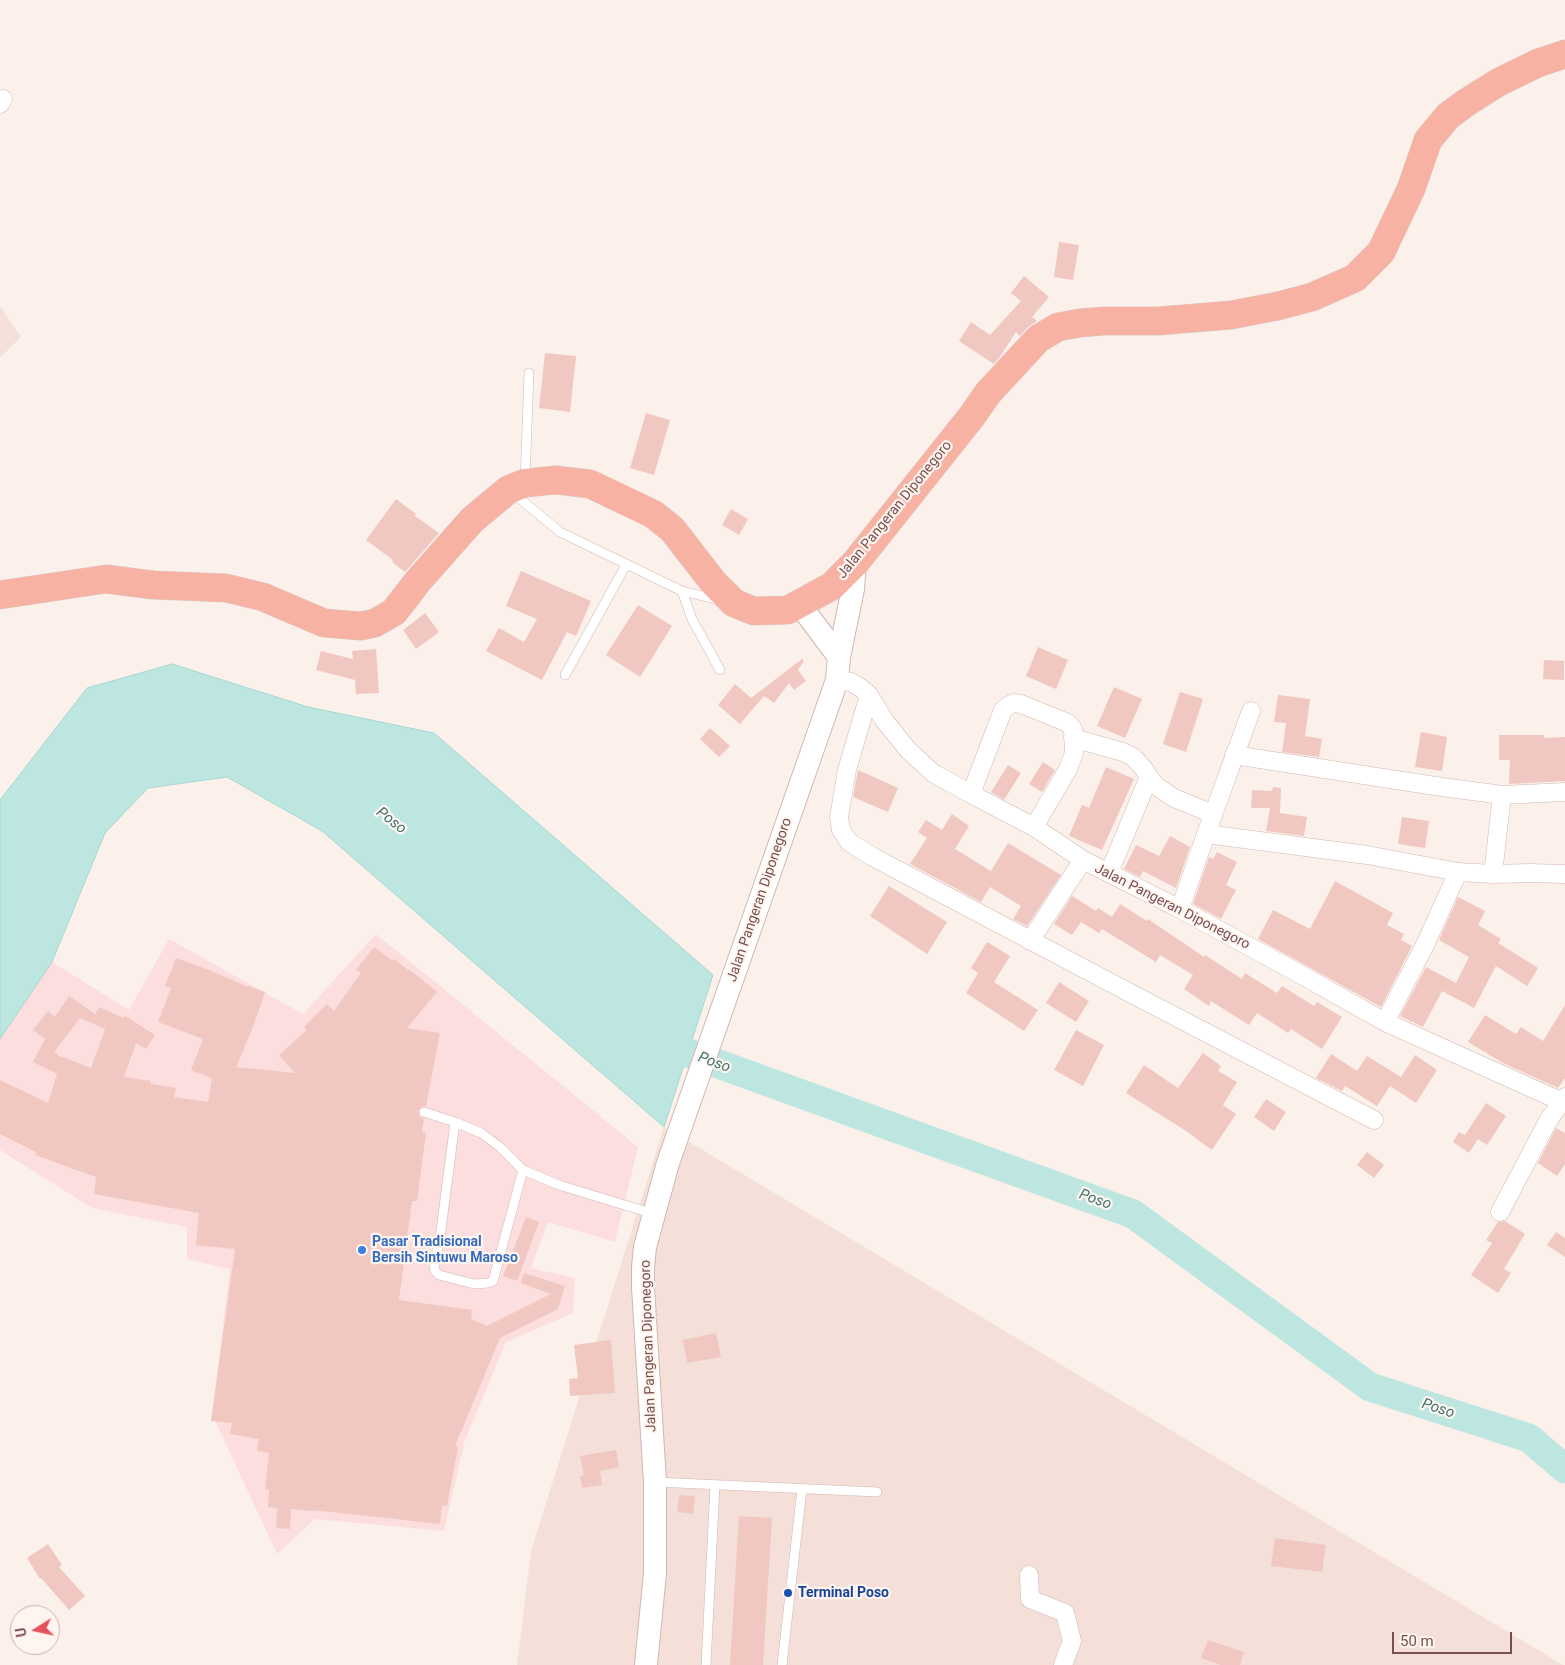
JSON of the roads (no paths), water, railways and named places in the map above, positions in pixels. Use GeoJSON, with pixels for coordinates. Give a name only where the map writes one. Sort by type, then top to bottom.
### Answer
{"type":"FeatureCollection","features":[{"type":"Feature","properties":{"kind":"highway","name":"Jalan Pangeran Diponegoro"},"geometry":{"type":"LineString","coordinates":[[516,487],[556,480],[590,484],[653,514],[672,529],[714,583],[734,603],[754,611],[788,610],[832,586],[855,563],[972,416],[988,393],[1038,339],[1058,327],[1080,323],[1158,321],[1241,313],[1312,296],[1355,278],[1380,252],[1411,189],[1428,140],[1448,116],[1466,102],[1499,82],[1538,63],[1565,54]]}},
{"type":"Feature","properties":{"kind":"highway"},"geometry":{"type":"LineString","coordinates":[[0,595],[106,579],[152,585],[226,588],[263,597],[324,623],[360,626],[375,623],[394,612],[418,581],[472,520],[516,487]]}},
{"type":"Feature","properties":{"kind":"street"},"geometry":{"type":"LineString","coordinates":[[838,680],[840,657],[853,589],[855,563]]}},
{"type":"Feature","properties":{"kind":"street"},"geometry":{"type":"LineString","coordinates":[[800,604],[840,657]]}},
{"type":"Feature","properties":{"kind":"street","name":"Jalan Pangeran Diponegoro"},"geometry":{"type":"LineString","coordinates":[[646,1665],[655,1573],[655,1482],[643,1268],[646,1247],[668,1163],[838,680],[851,682],[861,688],[908,750],[933,772],[1034,827],[1082,860],[1298,972],[1385,1022],[1564,1101]]}},
{"type":"Feature","properties":{"kind":"street"},"geometry":{"type":"LineString","coordinates":[[868,695],[847,770],[839,817],[845,838],[858,849],[1374,1120]]}},
{"type":"Feature","properties":{"kind":"street"},"geometry":{"type":"LineString","coordinates":[[971,794],[1004,710],[1009,705],[1014,703],[1021,704],[1068,723],[1073,729],[1074,754],[1068,769],[1034,827]]}},
{"type":"Feature","properties":{"kind":"street"},"geometry":{"type":"LineString","coordinates":[[1180,910],[1251,711]]}},
{"type":"Feature","properties":{"kind":"street"},"geometry":{"type":"LineString","coordinates":[[1073,738],[1123,752],[1133,757],[1156,786],[1174,798],[1213,814]]}},
{"type":"Feature","properties":{"kind":"street"},"geometry":{"type":"LineString","coordinates":[[1234,755],[1502,795],[1565,792]]}},
{"type":"Feature","properties":{"kind":"street"},"geometry":{"type":"LineString","coordinates":[[1109,874],[1148,777]]}},
{"type":"Feature","properties":{"kind":"street"},"geometry":{"type":"LineString","coordinates":[[1493,874],[1502,795]]}},
{"type":"Feature","properties":{"kind":"street"},"geometry":{"type":"LineString","coordinates":[[1206,834],[1367,855],[1458,872],[1565,874]]}},
{"type":"Feature","properties":{"kind":"street"},"geometry":{"type":"LineString","coordinates":[[1030,940],[1082,860]]}},
{"type":"Feature","properties":{"kind":"street"},"geometry":{"type":"LineString","coordinates":[[1385,1022],[1424,947],[1458,872]]}},
{"type":"Feature","properties":{"kind":"street"},"geometry":{"type":"LineString","coordinates":[[1500,1212],[1548,1121],[1564,1101]]}},
{"type":"Feature","properties":{"kind":"street"},"geometry":{"type":"LineString","coordinates":[[1029,1575],[1030,1599],[1065,1614],[1072,1641],[1063,1665]]}},
{"type":"Feature","properties":{"kind":"lane"},"geometry":{"type":"LineString","coordinates":[[529,373],[516,487],[560,532],[682,591],[734,603]]}},
{"type":"Feature","properties":{"kind":"lane"},"geometry":{"type":"LineString","coordinates":[[565,675],[626,565]]}},
{"type":"Feature","properties":{"kind":"lane"},"geometry":{"type":"LineString","coordinates":[[682,591],[692,619],[720,670]]}},
{"type":"Feature","properties":{"kind":"lane"},"geometry":{"type":"LineString","coordinates":[[424,1112],[481,1133],[500,1147],[523,1170],[559,1185],[654,1214]]}},
{"type":"Feature","properties":{"kind":"lane"},"geometry":{"type":"LineString","coordinates":[[455,1122],[440,1238],[434,1264],[435,1271],[439,1276],[474,1284],[493,1281],[523,1170]]}},
{"type":"Feature","properties":{"kind":"lane"},"geometry":{"type":"LineString","coordinates":[[655,1482],[877,1492]]}},
{"type":"Feature","properties":{"kind":"lane"},"geometry":{"type":"LineString","coordinates":[[706,1665],[715,1485]]}},
{"type":"Feature","properties":{"kind":"lane"},"geometry":{"type":"LineString","coordinates":[[782,1665],[802,1489]]}},
{"type":"Feature","properties":{"kind":"water"},"geometry":{"type":"Polygon","coordinates":[[[172,664],[308,707],[434,733],[713,975],[664,1127],[322,831],[227,777],[148,788],[105,833],[52,962],[0,1039],[0,800],[87,688],[172,664]]]}},
{"type":"Feature","properties":{"kind":"waterway","name":"Poso"},"geometry":{"type":"LineString","coordinates":[[657,1029],[688,1053],[1133,1214],[1370,1387],[1529,1438],[1565,1469]]}},
{"type":"Feature","properties":{"kind":"place","name":"Pasar Tradisional Bersih Sintuwu Maroso"},"geometry":{"type":"Point","coordinates":[362,1250]}},
{"type":"Feature","properties":{"kind":"place","name":"Terminal Poso"},"geometry":{"type":"Point","coordinates":[788,1593]}}]}
